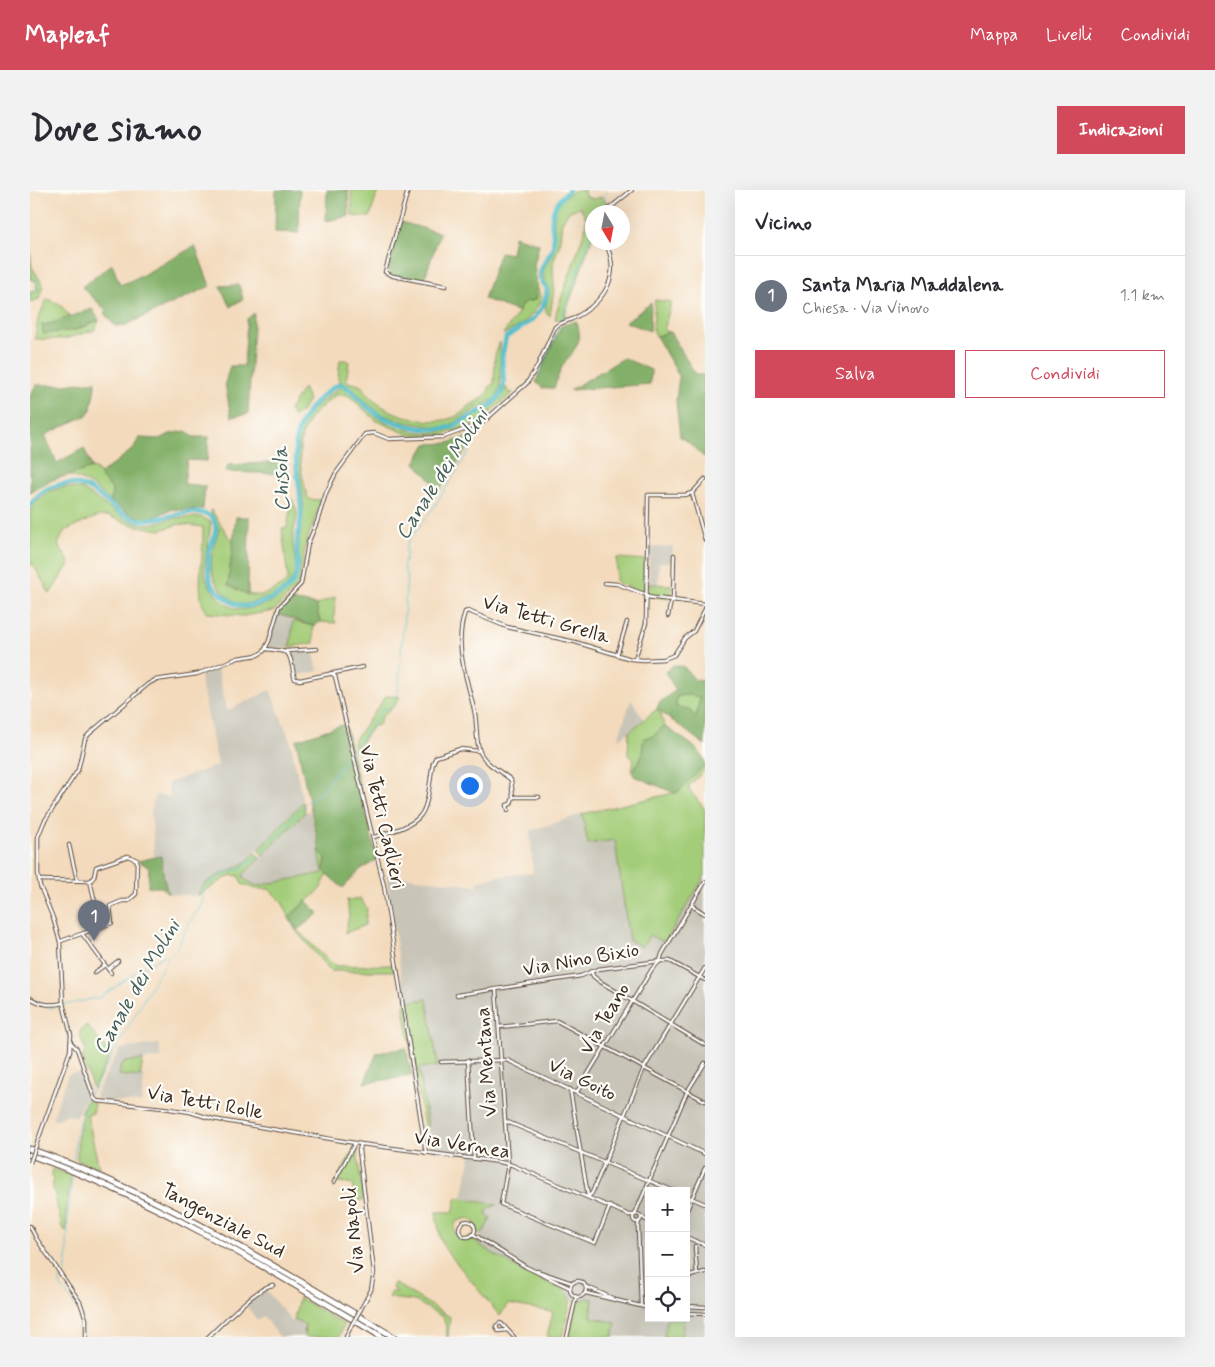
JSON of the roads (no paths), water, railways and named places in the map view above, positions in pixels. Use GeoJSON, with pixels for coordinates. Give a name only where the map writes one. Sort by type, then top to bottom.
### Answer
{"type":"FeatureCollection","features":[{"type":"Feature","properties":{"kind":"highway","name":"Tangenziale Sud"},"geometry":{"type":"LineString","coordinates":[[30,1149],[135,1192],[204,1225],[394,1337]]}},
{"type":"Feature","properties":{"kind":"highway","name":"Tangenziale Sud"},"geometry":{"type":"LineString","coordinates":[[30,1155],[97,1181],[194,1227],[382,1337]]}},
{"type":"Feature","properties":{"kind":"street"},"geometry":{"type":"LineString","coordinates":[[408,190],[385,272],[392,276],[446,286]]}},
{"type":"Feature","properties":{"kind":"street"},"geometry":{"type":"LineString","coordinates":[[614,205],[632,190]]}},
{"type":"Feature","properties":{"kind":"street"},"geometry":{"type":"LineString","coordinates":[[30,1163],[72,1043],[70,1027],[63,1005],[60,942],[39,880],[39,832],[78,770],[85,739],[88,734],[155,680],[197,674],[238,658],[258,655],[266,649],[279,607],[301,584],[308,543],[318,522],[326,493],[336,473],[365,434],[374,433],[389,439],[444,437],[482,423],[527,383],[555,326],[577,317],[602,298],[609,283],[611,269],[608,250]]}},
{"type":"Feature","properties":{"kind":"street"},"geometry":{"type":"LineString","coordinates":[[635,660],[646,623],[648,495],[692,494],[705,480]]}},
{"type":"Feature","properties":{"kind":"street"},"geometry":{"type":"LineString","coordinates":[[692,494],[705,540]]}},
{"type":"Feature","properties":{"kind":"street"},"geometry":{"type":"LineString","coordinates":[[668,616],[672,601],[674,555]]}},
{"type":"Feature","properties":{"kind":"street"},"geometry":{"type":"LineString","coordinates":[[606,583],[617,584],[647,596],[672,601],[705,604]]}},
{"type":"Feature","properties":{"kind":"street","name":"Via Tetti Grella"},"geometry":{"type":"LineString","coordinates":[[480,751],[474,713],[460,656],[460,635],[466,612],[506,627],[574,642],[635,660],[664,658],[674,655],[685,638],[694,631],[705,609]]}},
{"type":"Feature","properties":{"kind":"street"},"geometry":{"type":"LineString","coordinates":[[617,655],[627,622]]}},
{"type":"Feature","properties":{"kind":"street"},"geometry":{"type":"LineString","coordinates":[[266,649],[286,652],[318,649]]}},
{"type":"Feature","properties":{"kind":"street"},"geometry":{"type":"LineString","coordinates":[[286,652],[290,654],[295,679],[300,680],[363,667]]}},
{"type":"Feature","properties":{"kind":"street","name":"Via Tetti Caglieri"},"geometry":{"type":"LineString","coordinates":[[331,673],[335,676],[384,886],[426,1153]]}},
{"type":"Feature","properties":{"kind":"street"},"geometry":{"type":"LineString","coordinates":[[374,837],[411,823],[419,817],[426,803],[433,763],[436,757],[460,749],[480,751],[488,761],[511,780],[512,797],[511,804],[507,805],[508,810]]}},
{"type":"Feature","properties":{"kind":"street"},"geometry":{"type":"LineString","coordinates":[[512,797],[539,797]]}},
{"type":"Feature","properties":{"kind":"street"},"geometry":{"type":"LineString","coordinates":[[69,845],[77,880]]}},
{"type":"Feature","properties":{"kind":"street"},"geometry":{"type":"LineString","coordinates":[[39,880],[90,880],[94,877],[96,867],[128,856],[137,860],[136,894],[128,901],[122,901],[110,906],[111,924],[60,942]]}},
{"type":"Feature","properties":{"kind":"street"},"geometry":{"type":"LineString","coordinates":[[90,880],[95,902]]}},
{"type":"Feature","properties":{"kind":"street","name":"Via Teano"},"geometry":{"type":"LineString","coordinates":[[577,1092],[632,1000],[652,969],[660,962],[662,954],[705,882]]}},
{"type":"Feature","properties":{"kind":"street"},"geometry":{"type":"LineString","coordinates":[[690,906],[705,914]]}},
{"type":"Feature","properties":{"kind":"street"},"geometry":{"type":"LineString","coordinates":[[83,934],[111,974]]}},
{"type":"Feature","properties":{"kind":"street"},"geometry":{"type":"LineString","coordinates":[[94,973],[118,961]]}},
{"type":"Feature","properties":{"kind":"street","name":"Via Nino Bixio"},"geometry":{"type":"LineString","coordinates":[[457,995],[581,976],[591,971],[628,964],[670,961],[705,980]]}},
{"type":"Feature","properties":{"kind":"street"},"geometry":{"type":"LineString","coordinates":[[588,1197],[605,1162],[644,1068],[705,968]]}},
{"type":"Feature","properties":{"kind":"street"},"geometry":{"type":"LineString","coordinates":[[591,971],[593,976],[599,981],[705,1045]]}},
{"type":"Feature","properties":{"kind":"street","name":"Via Mentana"},"geometry":{"type":"LineString","coordinates":[[496,989],[508,1164],[501,1204],[595,1243],[610,1206]]}},
{"type":"Feature","properties":{"kind":"street"},"geometry":{"type":"LineString","coordinates":[[30,998],[51,1006],[63,1005]]}},
{"type":"Feature","properties":{"kind":"street"},"geometry":{"type":"LineString","coordinates":[[499,1027],[557,1021],[705,1101]]}},
{"type":"Feature","properties":{"kind":"street","name":"Via Tetti Rolle"},"geometry":{"type":"LineString","coordinates":[[72,1043],[80,1056],[93,1096],[97,1101],[190,1112],[213,1120],[355,1143]]}},
{"type":"Feature","properties":{"kind":"street"},"geometry":{"type":"LineString","coordinates":[[468,1060],[474,1158]]}},
{"type":"Feature","properties":{"kind":"street","name":"Via Goito"},"geometry":{"type":"LineString","coordinates":[[441,1062],[507,1060],[705,1154]]}},
{"type":"Feature","properties":{"kind":"street"},"geometry":{"type":"LineString","coordinates":[[641,1306],[638,1209],[687,1092],[705,1063]]}},
{"type":"Feature","properties":{"kind":"street"},"geometry":{"type":"LineString","coordinates":[[570,1089],[588,1197]]}},
{"type":"Feature","properties":{"kind":"street"},"geometry":{"type":"LineString","coordinates":[[506,1121],[665,1187]]}},
{"type":"Feature","properties":{"kind":"street"},"geometry":{"type":"LineString","coordinates":[[334,1182],[355,1143]]}},
{"type":"Feature","properties":{"kind":"street","name":"Via Vernea"},"geometry":{"type":"LineString","coordinates":[[355,1143],[508,1164],[630,1214],[637,1215]]}},
{"type":"Feature","properties":{"kind":"street","name":"Via Napoli"},"geometry":{"type":"LineString","coordinates":[[346,1337],[371,1290],[374,1272],[359,1150],[361,1144]]}},
{"type":"Feature","properties":{"kind":"street"},"geometry":{"type":"LineString","coordinates":[[690,1203],[705,1168]]}},
{"type":"Feature","properties":{"kind":"street"},"geometry":{"type":"LineString","coordinates":[[588,1188],[593,1189]]}},
{"type":"Feature","properties":{"kind":"street"},"geometry":{"type":"LineString","coordinates":[[692,1199],[705,1204]]}},
{"type":"Feature","properties":{"kind":"street"},"geometry":{"type":"LineString","coordinates":[[630,1214],[637,1220],[645,1221]]}},
{"type":"Feature","properties":{"kind":"street"},"geometry":{"type":"LineString","coordinates":[[637,1215],[637,1220]]}},
{"type":"Feature","properties":{"kind":"street"},"geometry":{"type":"LineString","coordinates":[[637,1215],[645,1219]]}},
{"type":"Feature","properties":{"kind":"street"},"geometry":{"type":"LineString","coordinates":[[473,1234],[472,1223],[466,1221],[461,1223],[459,1230],[461,1234],[466,1236],[473,1234],[526,1267],[570,1288]]}},
{"type":"Feature","properties":{"kind":"street"},"geometry":{"type":"LineString","coordinates":[[30,1226],[36,1238],[80,1302],[86,1319],[86,1337]]}},
{"type":"Feature","properties":{"kind":"street"},"geometry":{"type":"LineString","coordinates":[[690,1239],[705,1245]]}},
{"type":"Feature","properties":{"kind":"street"},"geometry":{"type":"LineString","coordinates":[[695,1246],[697,1274]]}},
{"type":"Feature","properties":{"kind":"street"},"geometry":{"type":"LineString","coordinates":[[526,1267],[573,1283],[581,1281],[586,1287],[618,1301]]}},
{"type":"Feature","properties":{"kind":"street"},"geometry":{"type":"LineString","coordinates":[[690,1276],[705,1272]]}},
{"type":"Feature","properties":{"kind":"street"},"geometry":{"type":"LineString","coordinates":[[573,1283],[570,1288],[571,1294],[576,1297],[582,1297],[586,1293],[586,1287]]}},
{"type":"Feature","properties":{"kind":"street"},"geometry":{"type":"LineString","coordinates":[[208,1337],[255,1294],[273,1285]]}},
{"type":"Feature","properties":{"kind":"street"},"geometry":{"type":"LineString","coordinates":[[640,1285],[645,1285]]}},
{"type":"Feature","properties":{"kind":"street"},"geometry":{"type":"LineString","coordinates":[[586,1293],[645,1307]]}},
{"type":"Feature","properties":{"kind":"street"},"geometry":{"type":"LineString","coordinates":[[567,1337],[576,1297]]}},
{"type":"Feature","properties":{"kind":"street"},"geometry":{"type":"LineString","coordinates":[[690,1306],[705,1308]]}},
{"type":"Feature","properties":{"kind":"street"},"geometry":{"type":"LineString","coordinates":[[690,1312],[705,1314]]}},
{"type":"Feature","properties":{"kind":"street"},"geometry":{"type":"LineString","coordinates":[[507,1330],[514,1337]]}},
{"type":"Feature","properties":{"kind":"waterway","name":"Chisola"},"geometry":{"type":"LineString","coordinates":[[30,505],[41,493],[49,488],[64,484],[76,484],[86,487],[120,512],[140,520],[190,513],[207,515],[213,519],[216,527],[208,559],[209,577],[213,587],[231,602],[240,606],[260,603],[282,593],[293,582],[297,572],[297,538],[301,516],[295,455],[299,428],[305,415],[316,402],[340,384],[349,388],[366,406],[378,415],[398,423],[420,428],[442,429],[452,427],[491,405],[501,394],[504,383],[502,357],[506,337],[534,318],[544,305],[547,287],[542,282],[540,272],[553,246],[553,211],[561,198],[569,190]]}},
{"type":"Feature","properties":{"kind":"waterway","name":"Canale dei Molini"},"geometry":{"type":"LineString","coordinates":[[602,205],[607,190]]}},
{"type":"Feature","properties":{"kind":"waterway","name":"Canale dei Molini"},"geometry":{"type":"LineString","coordinates":[[561,320],[585,250]]}},
{"type":"Feature","properties":{"kind":"waterway"},"geometry":{"type":"LineString","coordinates":[[30,272],[37,280],[36,292],[30,297]]}},
{"type":"Feature","properties":{"kind":"waterway","name":"Canale dei Molini"},"geometry":{"type":"LineString","coordinates":[[307,802],[319,794],[373,724],[381,710],[390,707],[397,696],[407,577],[403,566],[409,540],[436,504],[485,425],[539,374],[559,326]]}},
{"type":"Feature","properties":{"kind":"waterway","name":"Canale dei Molini"},"geometry":{"type":"LineString","coordinates":[[261,851],[304,806]]}},
{"type":"Feature","properties":{"kind":"waterway","name":"Canale dei Molini"},"geometry":{"type":"LineString","coordinates":[[74,1159],[76,1134],[85,1104],[154,981],[177,948],[190,921],[199,909],[203,900],[204,890],[211,882],[229,872],[244,868],[258,854]]}},
{"type":"Feature","properties":{"kind":"waterway"},"geometry":{"type":"LineString","coordinates":[[30,1000],[50,1008],[101,997],[142,968],[163,956],[168,957]]}},
{"type":"Feature","properties":{"kind":"waterway","name":"Canale dei Molini"},"geometry":{"type":"LineString","coordinates":[[73,1175],[68,1212],[67,1261],[60,1285],[80,1313],[83,1320],[83,1337]]}},
{"type":"Feature","properties":{"kind":"place","name":"Santa Maria Maddalena"},"geometry":{"type":"Point","coordinates":[94,941]}}]}
